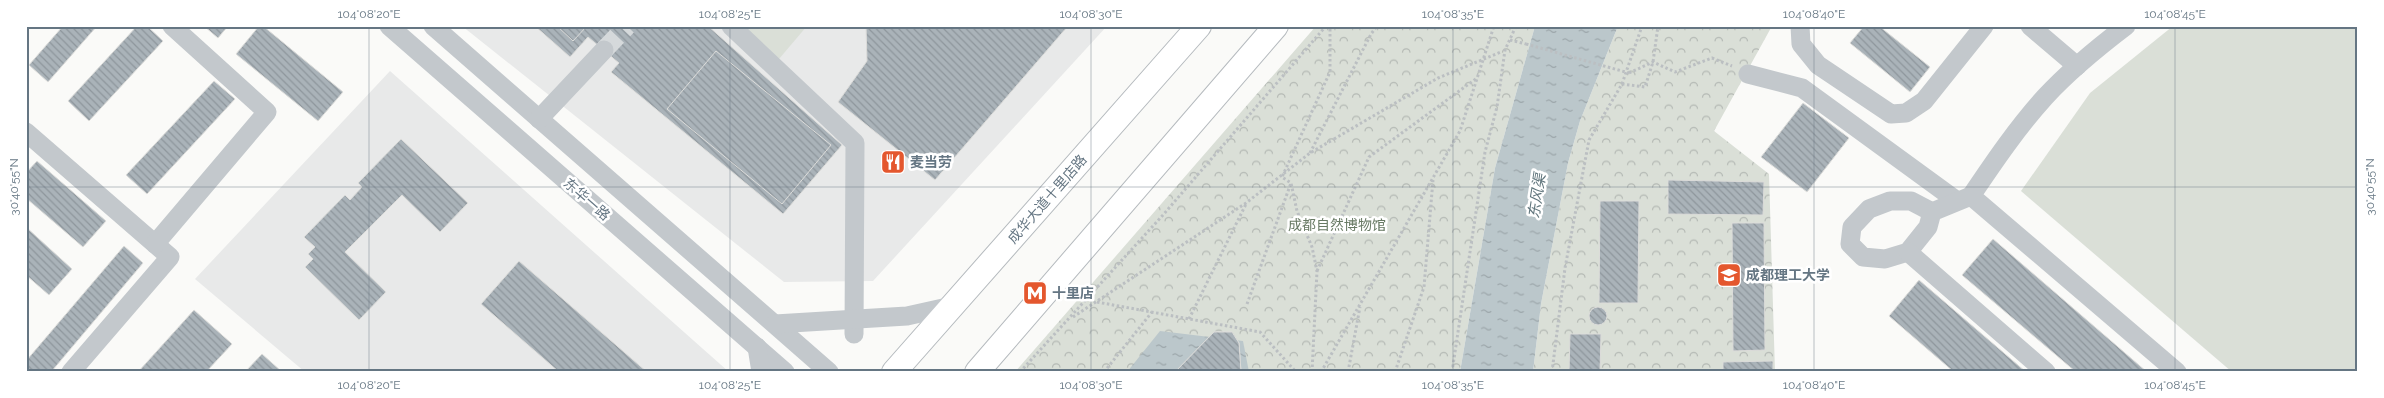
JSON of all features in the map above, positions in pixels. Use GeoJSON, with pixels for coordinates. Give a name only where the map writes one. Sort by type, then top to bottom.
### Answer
{"type":"FeatureCollection","features":[{"type":"Feature","properties":{"kind":"main road","name":"成华大道十里店路"},"geometry":{"type":"LineString","coordinates":[[894,372],[1199,26]]}},
{"type":"Feature","properties":{"kind":"main road"},"geometry":{"type":"LineString","coordinates":[[977,372],[1276,26]]}},
{"type":"Feature","properties":{"kind":"street"},"geometry":{"type":"LineString","coordinates":[[155,244],[266,112],[172,26]]}},
{"type":"Feature","properties":{"kind":"street","name":"东华一路"},"geometry":{"type":"LineString","coordinates":[[433,26],[830,372]]}},
{"type":"Feature","properties":{"kind":"street"},"geometry":{"type":"LineString","coordinates":[[731,26],[855,143],[854,327]]}},
{"type":"Feature","properties":{"kind":"street"},"geometry":{"type":"LineString","coordinates":[[1800,26],[1801,44],[1818,65],[1891,114],[1906,113],[1924,101],[1984,26]]}},
{"type":"Feature","properties":{"kind":"street"},"geometry":{"type":"LineString","coordinates":[[2030,26],[2077,66]]}},
{"type":"Feature","properties":{"kind":"street"},"geometry":{"type":"LineString","coordinates":[[1932,212],[1928,227],[1908,252],[1884,259],[1863,257],[1850,244],[1852,227],[1869,209],[1890,201],[1910,201],[1932,212],[1964,199],[2044,97],[2077,66],[2126,26]]}},
{"type":"Feature","properties":{"kind":"street","name":"东华一路"},"geometry":{"type":"LineString","coordinates":[[392,27],[785,372]]}},
{"type":"Feature","properties":{"kind":"street"},"geometry":{"type":"LineString","coordinates":[[539,119],[604,50]]}},
{"type":"Feature","properties":{"kind":"street"},"geometry":{"type":"LineString","coordinates":[[1748,74],[1802,88],[1964,199],[2177,372]]}},
{"type":"Feature","properties":{"kind":"street"},"geometry":{"type":"LineString","coordinates":[[26,132],[170,258],[71,372]]}},
{"type":"Feature","properties":{"kind":"street"},"geometry":{"type":"LineString","coordinates":[[1908,252],[2046,372]]}},
{"type":"Feature","properties":{"kind":"street"},"geometry":{"type":"LineString","coordinates":[[775,324],[854,327],[952,306]]}},
{"type":"Feature","properties":{"kind":"street"},"geometry":{"type":"LineString","coordinates":[[757,347],[761,372]]}},
{"type":"Feature","properties":{"kind":"path"},"geometry":{"type":"LineString","coordinates":[[1020,372],[1163,215],[1326,26]]}},
{"type":"Feature","properties":{"kind":"path"},"geometry":{"type":"LineString","coordinates":[[1282,176],[1330,72],[1330,26]]}},
{"type":"Feature","properties":{"kind":"path"},"geometry":{"type":"LineString","coordinates":[[1310,153],[1371,34],[1377,26]]}},
{"type":"Feature","properties":{"kind":"path"},"geometry":{"type":"LineString","coordinates":[[1321,372],[1460,131],[1494,26]]}},
{"type":"Feature","properties":{"kind":"path"},"geometry":{"type":"LineString","coordinates":[[1452,372],[1485,152],[1497,107],[1506,50],[1516,26]]}},
{"type":"Feature","properties":{"kind":"path"},"geometry":{"type":"LineString","coordinates":[[1552,372],[1565,268],[1589,140],[1622,84],[1642,26]]}},
{"type":"Feature","properties":{"kind":"path"},"geometry":{"type":"LineString","coordinates":[[1622,84],[1645,87],[1653,62],[1658,26]]}},
{"type":"Feature","properties":{"kind":"path"},"geometry":{"type":"LineString","coordinates":[[1510,40],[1629,73],[1653,62],[1675,72],[1712,58],[1748,74]]}},
{"type":"Feature","properties":{"kind":"path"},"geometry":{"type":"LineString","coordinates":[[1068,321],[1246,203],[1310,153],[1438,78],[1506,50]]}},
{"type":"Feature","properties":{"kind":"path"},"geometry":{"type":"LineString","coordinates":[[1317,271],[1369,157],[1478,77]]}},
{"type":"Feature","properties":{"kind":"path"},"geometry":{"type":"LineString","coordinates":[[1282,176],[1291,183],[1297,211],[1312,247],[1317,271],[1312,372]]}},
{"type":"Feature","properties":{"kind":"path"},"geometry":{"type":"LineString","coordinates":[[1395,372],[1424,287],[1434,177]]}},
{"type":"Feature","properties":{"kind":"path"},"geometry":{"type":"LineString","coordinates":[[1247,304],[1291,183]]}},
{"type":"Feature","properties":{"kind":"path"},"geometry":{"type":"LineString","coordinates":[[1189,319],[1246,203]]}},
{"type":"Feature","properties":{"kind":"path"},"geometry":{"type":"LineString","coordinates":[[1096,302],[1260,332],[1296,372]]}},
{"type":"Feature","properties":{"kind":"path"},"geometry":{"type":"LineString","coordinates":[[1348,372],[1360,304]]}},
{"type":"Feature","properties":{"kind":"path"},"geometry":{"type":"LineString","coordinates":[[1104,372],[1152,312]]}},
{"type":"Feature","properties":{"kind":"shaded area"},"geometry":{"type":"Polygon","coordinates":[[[462,26],[1107,26],[873,281],[784,282],[462,26]]]}},
{"type":"Feature","properties":{"kind":"shaded area"},"geometry":{"type":"Polygon","coordinates":[[[390,71],[729,372],[305,372],[195,279],[390,71]]]}},
{"type":"Feature","properties":{"kind":"green space"},"geometry":{"type":"Polygon","coordinates":[[[741,26],[807,26],[779,59],[741,26]]]}},
{"type":"Feature","properties":{"kind":"green space","name":"成都自然博物馆"},"geometry":{"type":"Polygon","coordinates":[[[1316,26],[1535,26],[1495,168],[1460,372],[1015,372],[1316,26]]]}},
{"type":"Feature","properties":{"kind":"green space"},"geometry":{"type":"Polygon","coordinates":[[[1618,26],[1772,26],[1714,131],[1769,174],[1775,372],[1533,372],[1541,304],[1568,163],[1580,121],[1618,26]]]}},
{"type":"Feature","properties":{"kind":"green space"},"geometry":{"type":"Polygon","coordinates":[[[2173,26],[2358,26],[2358,372],[2232,372],[2021,191],[2090,93],[2173,26]]]}},
{"type":"Feature","properties":{"kind":"water","name":"东风渠"},"geometry":{"type":"Polygon","coordinates":[[[1535,26],[1618,26],[1580,121],[1568,163],[1541,304],[1533,372],[1460,372],[1495,168],[1535,26]]]}},
{"type":"Feature","properties":{"kind":"water"},"geometry":{"type":"Polygon","coordinates":[[[1160,331],[1243,341],[1249,372],[1127,372],[1160,331]]]}},
{"type":"Feature","properties":{"kind":"building"},"geometry":{"type":"Polygon","coordinates":[[[63,26],[97,26],[48,82],[29,65],[63,26]]]}},
{"type":"Feature","properties":{"kind":"building"},"geometry":{"type":"Polygon","coordinates":[[[137,26],[147,26],[163,41],[89,121],[68,101],[137,26]]]}},
{"type":"Feature","properties":{"kind":"building"},"geometry":{"type":"Polygon","coordinates":[[[204,26],[228,26],[218,38],[204,26]]]}},
{"type":"Feature","properties":{"kind":"building"},"geometry":{"type":"Polygon","coordinates":[[[259,26],[263,26],[343,92],[318,121],[236,54],[259,26]]]}},
{"type":"Feature","properties":{"kind":"building"},"geometry":{"type":"Polygon","coordinates":[[[535,26],[708,26],[842,145],[783,214],[611,72],[619,63],[588,37],[570,57],[535,26]]]}},
{"type":"Feature","properties":{"kind":"building"},"geometry":{"type":"Polygon","coordinates":[[[557,26],[587,26],[573,41],[557,26]]]}},
{"type":"Feature","properties":{"kind":"building"},"geometry":{"type":"Polygon","coordinates":[[[866,26],[1068,26],[935,180],[838,102],[867,61],[866,26]]]}},
{"type":"Feature","properties":{"kind":"building"},"geometry":{"type":"Polygon","coordinates":[[[1864,26],[1879,26],[1930,67],[1910,92],[1850,43],[1864,26]]]}},
{"type":"Feature","properties":{"kind":"building"},"geometry":{"type":"Polygon","coordinates":[[[716,51],[831,145],[782,204],[667,109],[716,51]]]}},
{"type":"Feature","properties":{"kind":"building"},"geometry":{"type":"Polygon","coordinates":[[[214,81],[235,99],[147,194],[126,175],[214,81]]]}},
{"type":"Feature","properties":{"kind":"building"},"geometry":{"type":"Polygon","coordinates":[[[1803,103],[1849,138],[1807,192],[1761,157],[1803,103]]]}},
{"type":"Feature","properties":{"kind":"building"},"geometry":{"type":"Polygon","coordinates":[[[401,139],[468,203],[440,232],[402,195],[345,252],[386,292],[359,320],[305,267],[313,259],[308,254],[315,247],[304,237],[345,195],[350,200],[362,187],[358,183],[401,139]]]}},
{"type":"Feature","properties":{"kind":"building"},"geometry":{"type":"Polygon","coordinates":[[[37,161],[106,221],[83,247],[26,198],[26,173],[37,161]]]}},
{"type":"Feature","properties":{"kind":"building"},"geometry":{"type":"Polygon","coordinates":[[[1668,180],[1764,182],[1763,215],[1668,214],[1668,180]]]}},
{"type":"Feature","properties":{"kind":"building"},"geometry":{"type":"Polygon","coordinates":[[[1600,201],[1639,201],[1638,303],[1599,303],[1600,201]]]}},
{"type":"Feature","properties":{"kind":"building"},"geometry":{"type":"Polygon","coordinates":[[[1732,223],[1764,223],[1765,350],[1733,351],[1732,223]]]}},
{"type":"Feature","properties":{"kind":"building"},"geometry":{"type":"Polygon","coordinates":[[[26,227],[72,269],[49,295],[26,275],[26,227]]]}},
{"type":"Feature","properties":{"kind":"building"},"geometry":{"type":"Polygon","coordinates":[[[1993,239],[2147,372],[2076,372],[1962,275],[1993,239]]]}},
{"type":"Feature","properties":{"kind":"building"},"geometry":{"type":"Polygon","coordinates":[[[124,246],[143,263],[51,372],[28,372],[26,361],[124,246]]]}},
{"type":"Feature","properties":{"kind":"building"},"geometry":{"type":"Polygon","coordinates":[[[519,261],[647,372],[559,372],[481,304],[519,261]]]}},
{"type":"Feature","properties":{"kind":"building"},"geometry":{"type":"Polygon","coordinates":[[[1919,280],[2026,372],[1954,372],[1889,316],[1919,280]]]}},
{"type":"Feature","properties":{"kind":"building"},"geometry":{"type":"Polygon","coordinates":[[[1598,307],[1604,310],[1607,316],[1604,322],[1598,325],[1592,322],[1589,316],[1592,310],[1598,307]]]}},
{"type":"Feature","properties":{"kind":"building"},"geometry":{"type":"Polygon","coordinates":[[[194,310],[232,344],[206,372],[138,372],[194,310]]]}},
{"type":"Feature","properties":{"kind":"building"},"geometry":{"type":"Polygon","coordinates":[[[1214,332],[1232,332],[1239,343],[1241,372],[1175,372],[1214,332]]]}},
{"type":"Feature","properties":{"kind":"building"},"geometry":{"type":"Polygon","coordinates":[[[1214,332],[1232,332],[1239,343],[1241,372],[1175,372],[1214,332]]]}},
{"type":"Feature","properties":{"kind":"building"},"geometry":{"type":"Polygon","coordinates":[[[1570,334],[1601,334],[1600,372],[1569,372],[1570,334]]]}},
{"type":"Feature","properties":{"kind":"building"},"geometry":{"type":"Polygon","coordinates":[[[262,354],[282,372],[245,372],[262,354]]]}},
{"type":"Feature","properties":{"kind":"building"},"geometry":{"type":"Polygon","coordinates":[[[1773,361],[1773,372],[1723,372],[1723,362],[1773,361]]]}},
{"type":"Feature","properties":{"kind":"tunnel"},"geometry":{"type":"LineString","coordinates":[[604,50],[627,26]]}},
{"type":"Feature","properties":{"kind":"place","name":"麦当劳"},"geometry":{"type":"Point","coordinates":[893,162]}},
{"type":"Feature","properties":{"kind":"place","name":"成都理工大学"},"geometry":{"type":"Point","coordinates":[1729,275]}},
{"type":"Feature","properties":{"kind":"place","name":"十里店"},"geometry":{"type":"Point","coordinates":[1035,293]}}]}
